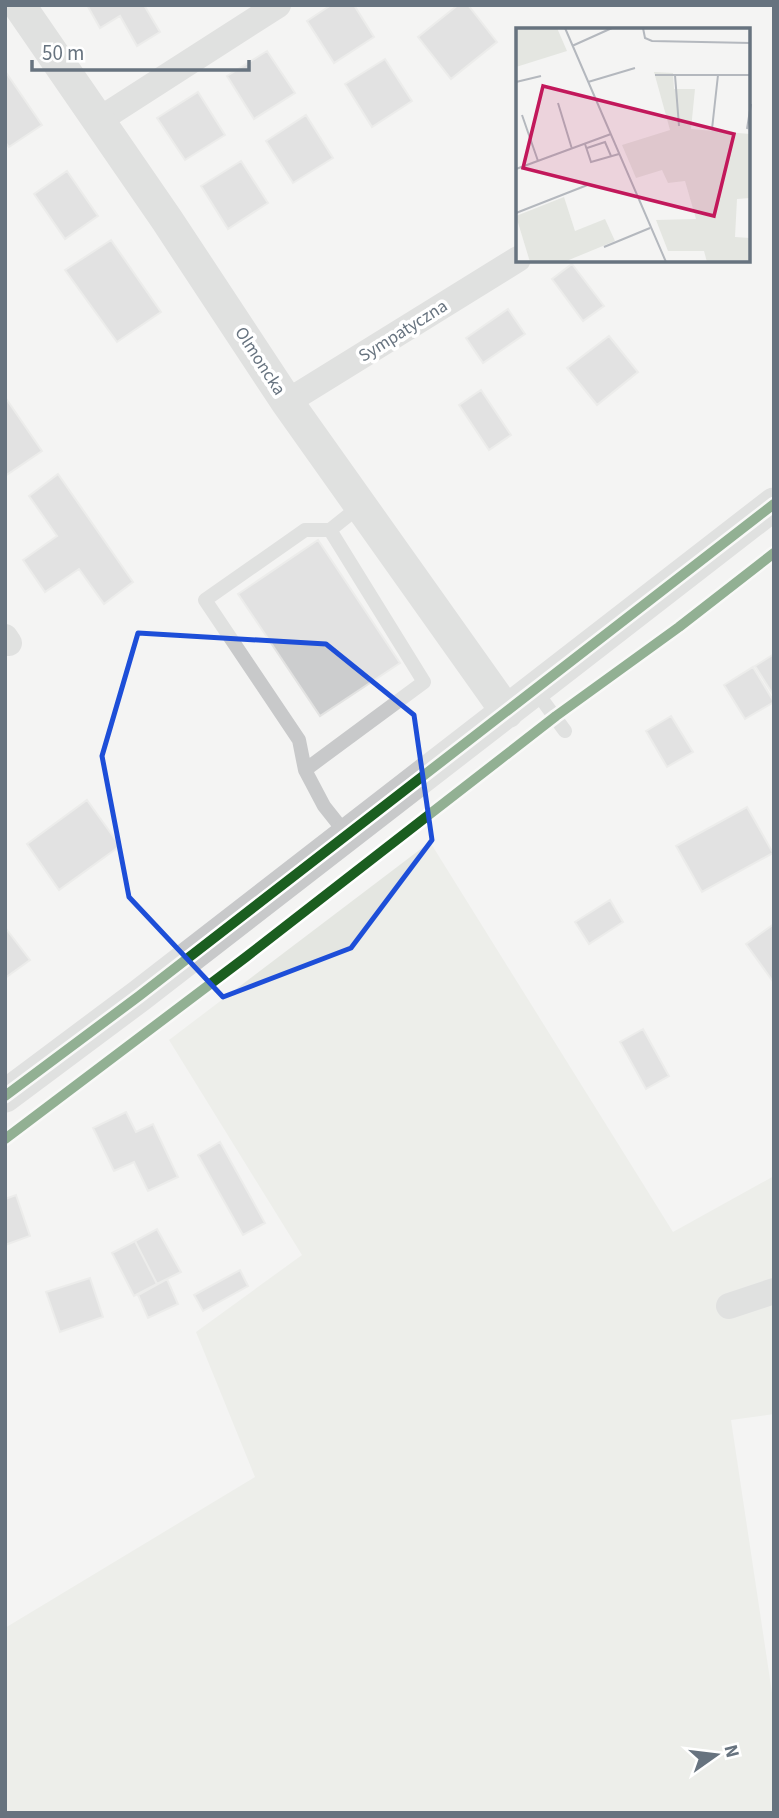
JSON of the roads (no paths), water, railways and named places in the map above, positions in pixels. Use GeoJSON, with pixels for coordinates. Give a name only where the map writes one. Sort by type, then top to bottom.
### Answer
{"type":"FeatureCollection","features":[{"type":"Feature","properties":{"kind":"street","name":"Olmoncka"},"geometry":{"type":"LineString","coordinates":[[19,5],[287,402],[507,712]]}},
{"type":"Feature","properties":{"kind":"street"},"geometry":{"type":"LineString","coordinates":[[99,120],[278,5]]}},
{"type":"Feature","properties":{"kind":"street","name":"Sympatyczna"},"geometry":{"type":"LineString","coordinates":[[287,402],[516,260]]}},
{"type":"Feature","properties":{"kind":"street"},"geometry":{"type":"LineString","coordinates":[[5,1096],[774,504]]}},
{"type":"Feature","properties":{"kind":"street"},"geometry":{"type":"LineString","coordinates":[[729,1306],[774,1291]]}},
{"type":"Feature","properties":{"kind":"lane"},"geometry":{"type":"LineString","coordinates":[[347,835],[324,806],[305,770],[299,740],[205,600],[305,530],[330,530],[360,506]]}},
{"type":"Feature","properties":{"kind":"lane"},"geometry":{"type":"LineString","coordinates":[[305,770],[424,682],[330,530]]}},
{"type":"Feature","properties":{"kind":"lane"},"geometry":{"type":"LineString","coordinates":[[535,690],[565,731]]}}]}
